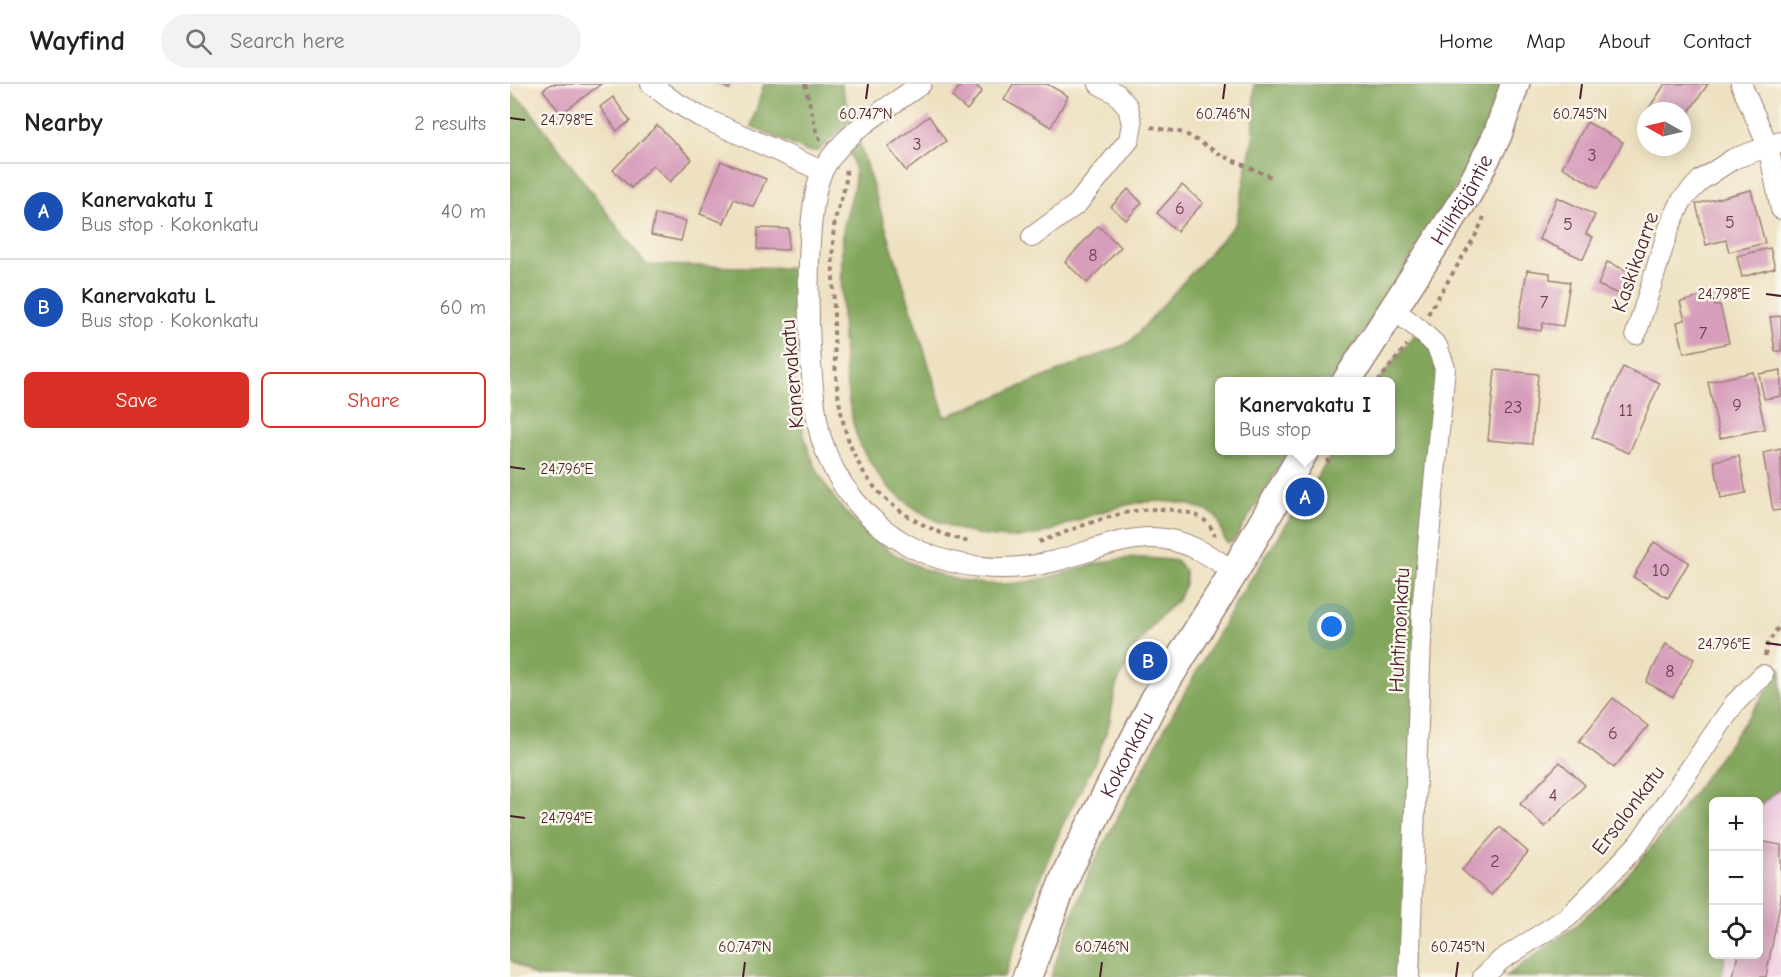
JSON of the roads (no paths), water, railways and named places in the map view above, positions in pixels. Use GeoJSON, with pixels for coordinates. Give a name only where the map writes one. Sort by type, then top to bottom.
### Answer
{"type":"FeatureCollection","features":[{"type":"Feature","properties":{"kind":"street"},"geometry":{"type":"LineString","coordinates":[[651,84],[699,116],[822,171]]}},
{"type":"Feature","properties":{"kind":"street","name":"Kanervakatu"},"geometry":{"type":"LineString","coordinates":[[921,84],[853,132],[822,171],[813,205],[810,236],[810,288],[814,398],[822,440],[842,485],[871,519],[904,543],[933,557],[966,566],[1015,568],[1055,561],[1121,540],[1154,538],[1185,544],[1208,554],[1234,572]]}},
{"type":"Feature","properties":{"kind":"street"},"geometry":{"type":"LineString","coordinates":[[1032,237],[1077,204],[1129,140],[1132,124],[1128,107],[1117,94],[1099,84]]}},
{"type":"Feature","properties":{"kind":"street","name":"Hiihtäjäntie"},"geometry":{"type":"LineString","coordinates":[[1393,309],[1468,193],[1497,136],[1515,84]]}},
{"type":"Feature","properties":{"kind":"street"},"geometry":{"type":"LineString","coordinates":[[1741,84],[1774,144],[1781,209]]}},
{"type":"Feature","properties":{"kind":"street","name":"Kaskikaarre"},"geometry":{"type":"LineString","coordinates":[[1636,334],[1669,228],[1682,200],[1701,180],[1732,159],[1774,144]]}},
{"type":"Feature","properties":{"kind":"street"},"geometry":{"type":"LineString","coordinates":[[1349,377],[1393,309]]}},
{"type":"Feature","properties":{"kind":"street","name":"Huhtimonkatu"},"geometry":{"type":"LineString","coordinates":[[1393,309],[1437,346],[1445,369],[1422,610],[1409,977]]}},
{"type":"Feature","properties":{"kind":"street","name":"Kokonkatu"},"geometry":{"type":"LineString","coordinates":[[1027,977],[1068,870],[1161,689],[1234,572],[1314,460]]}},
{"type":"Feature","properties":{"kind":"street","name":"Ersalonkatu"},"geometry":{"type":"LineString","coordinates":[[1483,977],[1501,960],[1568,917],[1639,843],[1735,704],[1763,675]]}},
{"type":"Feature","properties":{"kind":"place","name":"Kanervakatu I"},"geometry":{"type":"Point","coordinates":[1305,497]}},
{"type":"Feature","properties":{"kind":"place","name":"Kanervakatu L"},"geometry":{"type":"Point","coordinates":[1148,661]}}]}
